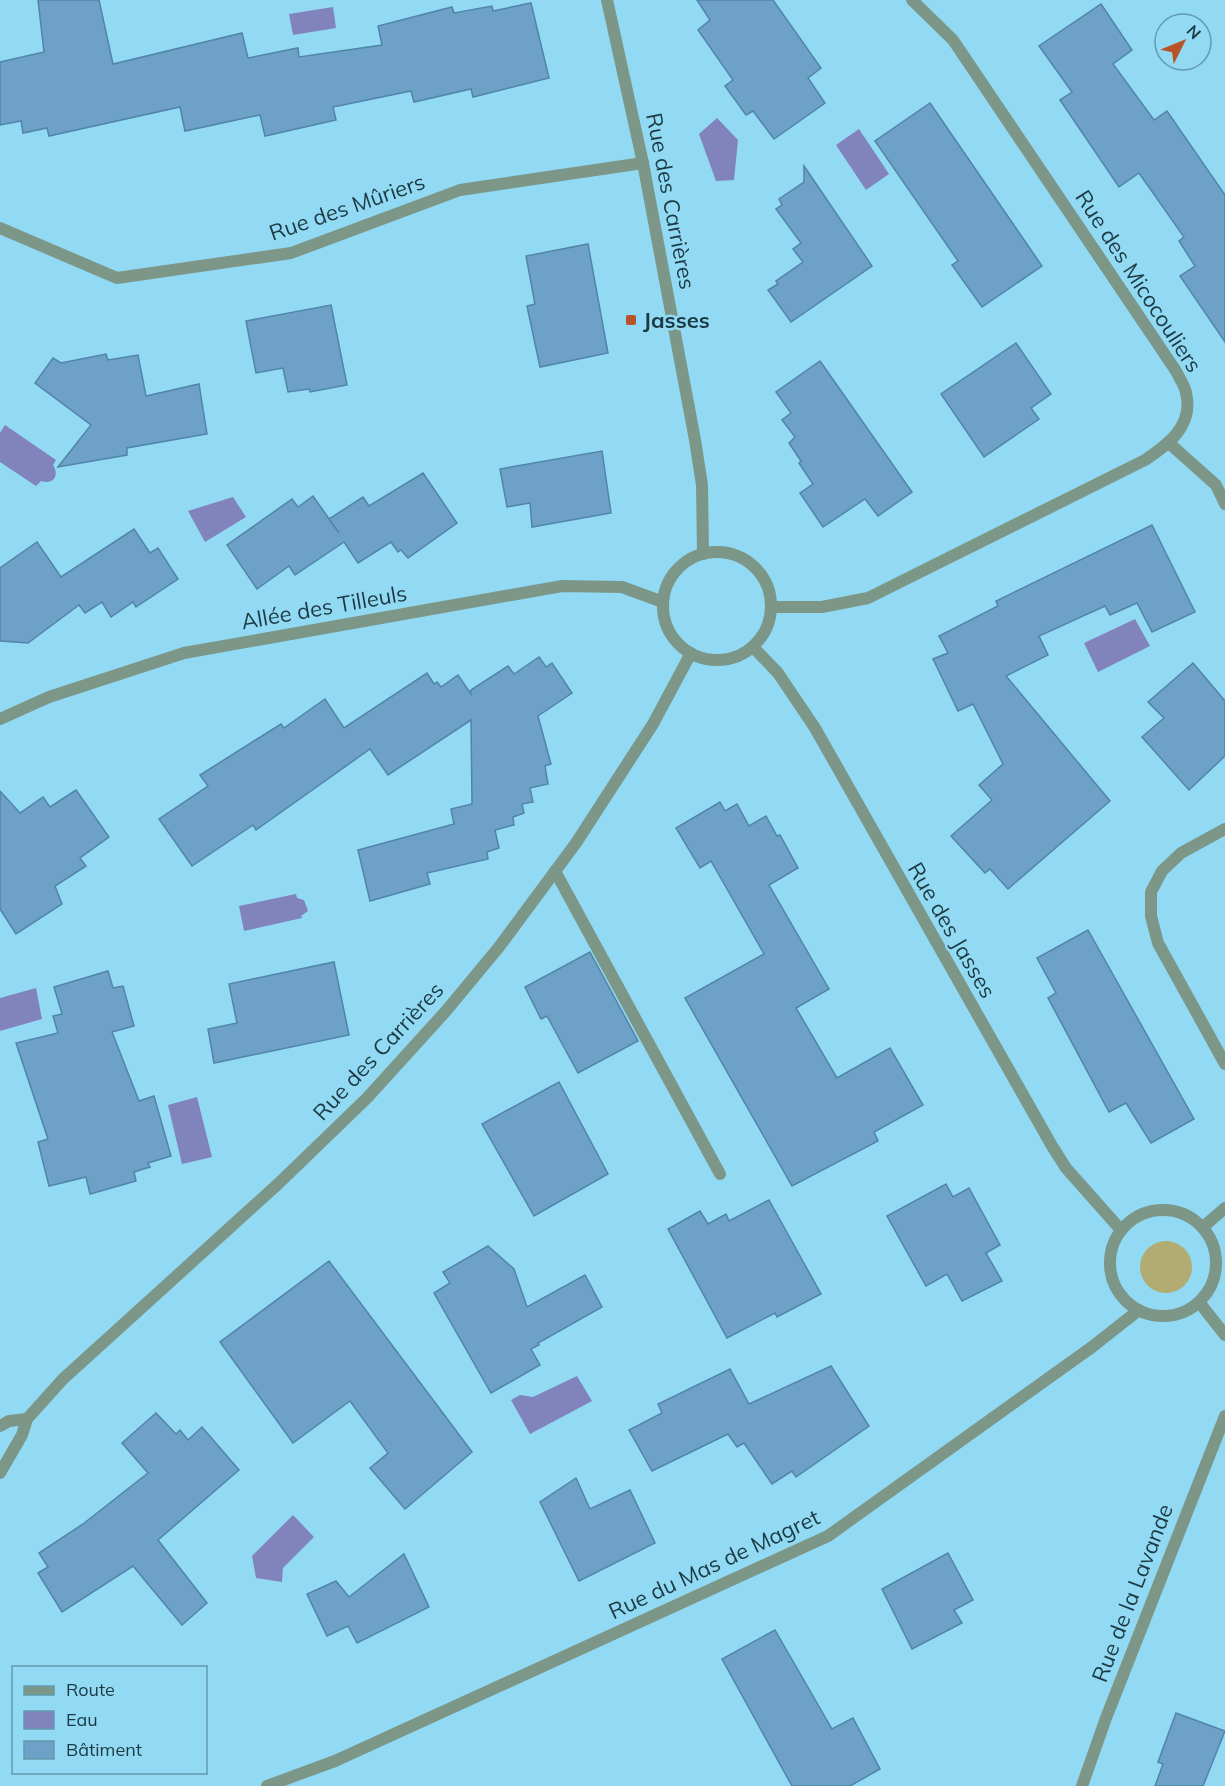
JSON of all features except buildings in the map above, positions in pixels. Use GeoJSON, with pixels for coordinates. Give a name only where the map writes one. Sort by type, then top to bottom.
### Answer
{"type":"FeatureCollection","features":[{"type":"Feature","properties":{"kind":"street","name":"Rue des Carrières"},"geometry":{"type":"LineString","coordinates":[[607,0],[643,163],[702,485],[703,554]]}},
{"type":"Feature","properties":{"kind":"street","name":"Rue des Micocouliers"},"geometry":{"type":"LineString","coordinates":[[771,608],[822,607],[868,598],[1145,460],[1169,443],[1187,418],[1186,393],[1176,371],[953,40],[912,0]]}},
{"type":"Feature","properties":{"kind":"street","name":"Rue des Mûriers"},"geometry":{"type":"LineString","coordinates":[[0,228],[117,278],[291,253],[460,190],[643,163]]}},
{"type":"Feature","properties":{"kind":"street"},"geometry":{"type":"LineString","coordinates":[[1169,443],[1216,485],[1225,504]]}},
{"type":"Feature","properties":{"kind":"street"},"geometry":{"type":"LineString","coordinates":[[717,552],[731,554],[750,564],[764,580],[769,593],[771,608],[766,629],[753,647],[739,656],[723,660],[707,659],[691,653],[678,644],[669,632],[664,617],[665,591],[683,564],[703,554],[717,552]]}},
{"type":"Feature","properties":{"kind":"street","name":"Allée des Tilleuls"},"geometry":{"type":"LineString","coordinates":[[0,719],[49,697],[184,653],[562,586],[622,587],[663,602]]}},
{"type":"Feature","properties":{"kind":"street","name":"Rue des Jasses"},"geometry":{"type":"LineString","coordinates":[[753,647],[778,673],[815,728],[1052,1146],[1066,1168],[1121,1230]]}},
{"type":"Feature","properties":{"kind":"street","name":"Rue des Carrières"},"geometry":{"type":"LineString","coordinates":[[0,1473],[22,1435],[27,1419],[63,1379],[278,1184],[367,1098],[446,1011],[499,947],[576,843],[647,734],[691,653]]}},
{"type":"Feature","properties":{"kind":"street"},"geometry":{"type":"LineString","coordinates":[[1225,829],[1181,853],[1162,871],[1151,892],[1150,916],[1158,943],[1225,1064]]}},
{"type":"Feature","properties":{"kind":"street"},"geometry":{"type":"LineString","coordinates":[[555,871],[720,1173]]}},
{"type":"Feature","properties":{"kind":"street"},"geometry":{"type":"LineString","coordinates":[[1203,1227],[1225,1208]]}},
{"type":"Feature","properties":{"kind":"street"},"geometry":{"type":"LineString","coordinates":[[1160,1209],[1182,1213],[1203,1227],[1214,1243],[1217,1262],[1211,1285],[1199,1302],[1179,1314],[1159,1316],[1138,1310],[1123,1298],[1112,1279],[1110,1257],[1121,1230],[1139,1214],[1160,1209]]}},
{"type":"Feature","properties":{"kind":"street"},"geometry":{"type":"LineString","coordinates":[[1199,1302],[1225,1335]]}},
{"type":"Feature","properties":{"kind":"street","name":"Rue du Mas de Magret"},"geometry":{"type":"LineString","coordinates":[[267,1786],[335,1761],[828,1536],[1092,1347],[1138,1310]]}},
{"type":"Feature","properties":{"kind":"street","name":"Rue de la Lavande"},"geometry":{"type":"LineString","coordinates":[[1083,1786],[1106,1718],[1225,1416]]}},
{"type":"Feature","properties":{"kind":"street"},"geometry":{"type":"LineString","coordinates":[[0,1426],[9,1421],[27,1419]]}},
{"type":"Feature","properties":{"kind":"shaded area"},"geometry":{"type":"Polygon","coordinates":[[[1161,1241],[1171,1241],[1185,1248],[1192,1267],[1185,1286],[1171,1293],[1161,1293],[1151,1289],[1144,1282],[1140,1272],[1140,1262],[1144,1252],[1151,1245],[1161,1241]]]}},
{"type":"Feature","properties":{"kind":"water"},"geometry":{"type":"Polygon","coordinates":[[[333,7],[336,28],[293,35],[289,14],[333,7]]]}},
{"type":"Feature","properties":{"kind":"water"},"geometry":{"type":"Polygon","coordinates":[[[717,118],[738,140],[734,180],[716,181],[699,134],[717,118]]]}},
{"type":"Feature","properties":{"kind":"water"},"geometry":{"type":"Polygon","coordinates":[[[859,129],[889,174],[866,190],[836,145],[859,129]]]}},
{"type":"Feature","properties":{"kind":"water"},"geometry":{"type":"Polygon","coordinates":[[[5,425],[56,460],[53,465],[56,473],[52,481],[41,481],[36,486],[0,462],[0,433],[5,425]]]}},
{"type":"Feature","properties":{"kind":"water"},"geometry":{"type":"Polygon","coordinates":[[[233,497],[246,517],[205,542],[188,511],[233,497]]]}},
{"type":"Feature","properties":{"kind":"water"},"geometry":{"type":"Polygon","coordinates":[[[1135,619],[1150,646],[1098,672],[1084,643],[1135,619]]]}},
{"type":"Feature","properties":{"kind":"water"},"geometry":{"type":"Polygon","coordinates":[[[296,894],[297,898],[304,900],[308,911],[301,916],[302,918],[244,931],[239,906],[296,894]]]}},
{"type":"Feature","properties":{"kind":"water"},"geometry":{"type":"Polygon","coordinates":[[[36,988],[42,1019],[0,1031],[0,998],[36,988]]]}},
{"type":"Feature","properties":{"kind":"water"},"geometry":{"type":"Polygon","coordinates":[[[197,1097],[212,1157],[182,1164],[168,1105],[197,1097]]]}},
{"type":"Feature","properties":{"kind":"water"},"geometry":{"type":"Polygon","coordinates":[[[577,1376],[592,1401],[530,1434],[511,1400],[520,1395],[533,1397],[577,1376]]]}},
{"type":"Feature","properties":{"kind":"water"},"geometry":{"type":"Polygon","coordinates":[[[293,1515],[314,1537],[283,1568],[282,1582],[256,1578],[252,1556],[293,1515]]]}},
{"type":"Feature","properties":{"kind":"place","name":"Jasses"},"geometry":{"type":"Point","coordinates":[631,320]}}]}
